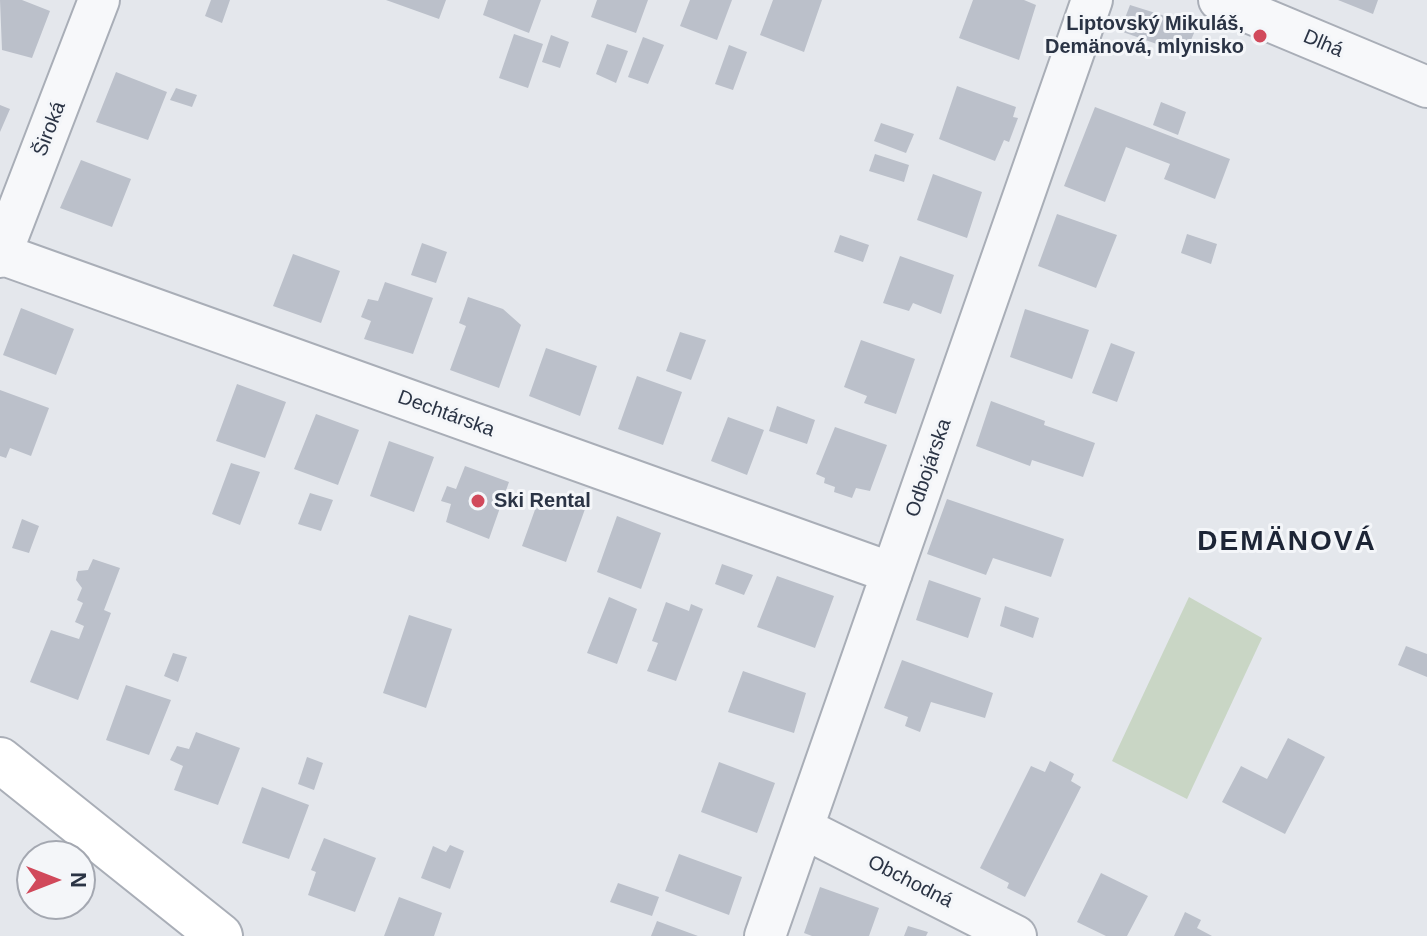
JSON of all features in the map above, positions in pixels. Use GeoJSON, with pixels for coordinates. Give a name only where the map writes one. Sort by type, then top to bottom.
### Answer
{"type":"FeatureCollection","features":[{"type":"Feature","properties":{"kind":"main road"},"geometry":{"type":"LineString","coordinates":[[0,760],[220,936]]}},
{"type":"Feature","properties":{"kind":"street","name":"Široká"},"geometry":{"type":"LineString","coordinates":[[1,256],[99,0]]}},
{"type":"Feature","properties":{"kind":"street","name":"Odbojárska"},"geometry":{"type":"LineString","coordinates":[[765,936],[1092,0]]}},
{"type":"Feature","properties":{"kind":"street","name":"Dlhá"},"geometry":{"type":"LineString","coordinates":[[1219,0],[1427,87]]}},
{"type":"Feature","properties":{"kind":"street","name":"Dechtárska"},"geometry":{"type":"LineString","coordinates":[[1,256],[892,573]]}},
{"type":"Feature","properties":{"kind":"street","name":"Obchodná"},"geometry":{"type":"LineString","coordinates":[[803,828],[1016,936]]}},
{"type":"Feature","properties":{"kind":"green space"},"geometry":{"type":"Polygon","coordinates":[[[1189,597],[1262,638],[1187,799],[1112,761],[1189,597]]]}},
{"type":"Feature","properties":{"kind":"building"},"geometry":{"type":"Polygon","coordinates":[[[0,0],[22,0],[50,11],[32,58],[2,50],[0,0]]]}},
{"type":"Feature","properties":{"kind":"building"},"geometry":{"type":"Polygon","coordinates":[[[211,0],[230,0],[222,23],[205,16],[211,0]]]}},
{"type":"Feature","properties":{"kind":"building"},"geometry":{"type":"Polygon","coordinates":[[[386,0],[446,0],[439,19],[386,0]]]}},
{"type":"Feature","properties":{"kind":"building"},"geometry":{"type":"Polygon","coordinates":[[[488,0],[541,0],[529,33],[483,15],[488,0]]]}},
{"type":"Feature","properties":{"kind":"building"},"geometry":{"type":"Polygon","coordinates":[[[597,0],[648,0],[636,33],[591,17],[597,0]]]}},
{"type":"Feature","properties":{"kind":"building"},"geometry":{"type":"Polygon","coordinates":[[[690,0],[732,0],[717,40],[680,26],[690,0]]]}},
{"type":"Feature","properties":{"kind":"building"},"geometry":{"type":"Polygon","coordinates":[[[773,0],[822,0],[804,52],[760,35],[773,0]]]}},
{"type":"Feature","properties":{"kind":"building"},"geometry":{"type":"Polygon","coordinates":[[[973,0],[1024,0],[1036,5],[1019,60],[959,38],[973,0]]]}},
{"type":"Feature","properties":{"kind":"building"},"geometry":{"type":"Polygon","coordinates":[[[1338,0],[1378,0],[1373,14],[1338,0]]]}},
{"type":"Feature","properties":{"kind":"building"},"geometry":{"type":"Polygon","coordinates":[[[1130,5],[1197,26],[1185,54],[1120,31],[1130,5]]]}},
{"type":"Feature","properties":{"kind":"building"},"geometry":{"type":"Polygon","coordinates":[[[514,34],[543,44],[528,88],[499,78],[514,34]]]}},
{"type":"Feature","properties":{"kind":"building"},"geometry":{"type":"Polygon","coordinates":[[[551,35],[569,42],[560,68],[542,62],[551,35]]]}},
{"type":"Feature","properties":{"kind":"building"},"geometry":{"type":"Polygon","coordinates":[[[643,37],[664,45],[648,84],[628,77],[643,37]]]}},
{"type":"Feature","properties":{"kind":"building"},"geometry":{"type":"Polygon","coordinates":[[[607,44],[628,51],[616,83],[596,74],[607,44]]]}},
{"type":"Feature","properties":{"kind":"building"},"geometry":{"type":"Polygon","coordinates":[[[729,45],[747,52],[733,90],[715,84],[729,45]]]}},
{"type":"Feature","properties":{"kind":"building"},"geometry":{"type":"Polygon","coordinates":[[[116,72],[167,92],[148,140],[96,122],[116,72]]]}},
{"type":"Feature","properties":{"kind":"building"},"geometry":{"type":"Polygon","coordinates":[[[957,86],[1016,107],[1013,117],[1018,118],[1009,142],[1004,140],[995,161],[939,139],[957,86]]]}},
{"type":"Feature","properties":{"kind":"building"},"geometry":{"type":"Polygon","coordinates":[[[176,88],[197,95],[192,107],[170,100],[176,88]]]}},
{"type":"Feature","properties":{"kind":"building"},"geometry":{"type":"Polygon","coordinates":[[[1161,102],[1186,112],[1178,135],[1153,125],[1161,102]]]}},
{"type":"Feature","properties":{"kind":"building"},"geometry":{"type":"Polygon","coordinates":[[[0,105],[10,109],[0,132],[0,105]]]}},
{"type":"Feature","properties":{"kind":"building"},"geometry":{"type":"Polygon","coordinates":[[[1095,107],[1230,159],[1215,199],[1164,179],[1170,164],[1126,147],[1105,202],[1064,186],[1095,107]]]}},
{"type":"Feature","properties":{"kind":"building"},"geometry":{"type":"Polygon","coordinates":[[[881,123],[914,134],[906,153],[874,141],[881,123]]]}},
{"type":"Feature","properties":{"kind":"building"},"geometry":{"type":"Polygon","coordinates":[[[875,154],[909,165],[904,182],[869,171],[875,154]]]}},
{"type":"Feature","properties":{"kind":"building"},"geometry":{"type":"Polygon","coordinates":[[[81,160],[131,179],[112,227],[60,208],[81,160]]]}},
{"type":"Feature","properties":{"kind":"building"},"geometry":{"type":"Polygon","coordinates":[[[933,174],[982,192],[967,238],[917,220],[933,174]]]}},
{"type":"Feature","properties":{"kind":"building"},"geometry":{"type":"Polygon","coordinates":[[[1057,214],[1117,235],[1096,288],[1038,266],[1057,214]]]}},
{"type":"Feature","properties":{"kind":"building"},"geometry":{"type":"Polygon","coordinates":[[[1187,234],[1217,244],[1211,264],[1181,253],[1187,234]]]}},
{"type":"Feature","properties":{"kind":"building"},"geometry":{"type":"Polygon","coordinates":[[[840,235],[869,245],[863,262],[834,252],[840,235]]]}},
{"type":"Feature","properties":{"kind":"building"},"geometry":{"type":"Polygon","coordinates":[[[422,243],[447,252],[436,283],[411,275],[422,243]]]}},
{"type":"Feature","properties":{"kind":"building"},"geometry":{"type":"Polygon","coordinates":[[[293,254],[340,271],[321,323],[273,306],[293,254]]]}},
{"type":"Feature","properties":{"kind":"building"},"geometry":{"type":"Polygon","coordinates":[[[900,256],[954,275],[941,314],[913,303],[909,311],[883,303],[900,256]]]}},
{"type":"Feature","properties":{"kind":"building"},"geometry":{"type":"Polygon","coordinates":[[[385,282],[433,298],[413,354],[364,339],[371,321],[361,317],[368,299],[378,301],[385,282]]]}},
{"type":"Feature","properties":{"kind":"building"},"geometry":{"type":"Polygon","coordinates":[[[468,297],[503,309],[521,325],[499,388],[450,370],[466,326],[459,323],[468,297]]]}},
{"type":"Feature","properties":{"kind":"building"},"geometry":{"type":"Polygon","coordinates":[[[21,308],[74,329],[56,375],[3,355],[21,308]]]}},
{"type":"Feature","properties":{"kind":"building"},"geometry":{"type":"Polygon","coordinates":[[[1025,309],[1089,330],[1072,379],[1010,357],[1025,309]]]}},
{"type":"Feature","properties":{"kind":"building"},"geometry":{"type":"Polygon","coordinates":[[[680,332],[706,340],[691,380],[666,371],[680,332]]]}},
{"type":"Feature","properties":{"kind":"building"},"geometry":{"type":"Polygon","coordinates":[[[861,340],[915,359],[896,414],[864,403],[867,396],[844,387],[861,340]]]}},
{"type":"Feature","properties":{"kind":"building"},"geometry":{"type":"Polygon","coordinates":[[[1111,343],[1135,352],[1117,402],[1092,393],[1111,343]]]}},
{"type":"Feature","properties":{"kind":"building"},"geometry":{"type":"Polygon","coordinates":[[[546,348],[597,366],[580,416],[529,396],[546,348]]]}},
{"type":"Feature","properties":{"kind":"building"},"geometry":{"type":"Polygon","coordinates":[[[637,376],[682,392],[663,445],[618,429],[637,376]]]}},
{"type":"Feature","properties":{"kind":"building"},"geometry":{"type":"Polygon","coordinates":[[[237,384],[286,402],[265,458],[216,441],[237,384]]]}},
{"type":"Feature","properties":{"kind":"building"},"geometry":{"type":"Polygon","coordinates":[[[0,390],[49,408],[31,456],[10,448],[6,458],[0,456],[0,390]]]}},
{"type":"Feature","properties":{"kind":"building"},"geometry":{"type":"Polygon","coordinates":[[[991,401],[1045,421],[1044,425],[1095,443],[1083,477],[1032,460],[1030,466],[976,446],[991,401]]]}},
{"type":"Feature","properties":{"kind":"building"},"geometry":{"type":"Polygon","coordinates":[[[777,406],[815,420],[807,444],[769,431],[777,406]]]}},
{"type":"Feature","properties":{"kind":"building"},"geometry":{"type":"Polygon","coordinates":[[[316,414],[359,430],[338,485],[294,469],[316,414]]]}},
{"type":"Feature","properties":{"kind":"building"},"geometry":{"type":"Polygon","coordinates":[[[728,417],[764,430],[747,475],[711,461],[728,417]]]}},
{"type":"Feature","properties":{"kind":"building"},"geometry":{"type":"Polygon","coordinates":[[[835,427],[887,445],[870,491],[856,488],[852,498],[834,492],[835,487],[824,483],[825,478],[816,474],[835,427]]]}},
{"type":"Feature","properties":{"kind":"building"},"geometry":{"type":"Polygon","coordinates":[[[389,441],[434,457],[414,512],[370,496],[389,441]]]}},
{"type":"Feature","properties":{"kind":"building"},"geometry":{"type":"Polygon","coordinates":[[[231,463],[260,472],[240,525],[212,514],[231,463]]]}},
{"type":"Feature","properties":{"kind":"building"},"geometry":{"type":"Polygon","coordinates":[[[465,466],[509,482],[489,539],[446,522],[451,504],[441,501],[447,486],[456,489],[465,466]]]}},
{"type":"Feature","properties":{"kind":"building"},"geometry":{"type":"Polygon","coordinates":[[[310,493],[333,500],[321,531],[298,524],[310,493]]]}},
{"type":"Feature","properties":{"kind":"building"},"geometry":{"type":"Polygon","coordinates":[[[541,493],[585,509],[566,562],[522,546],[541,493]]]}},
{"type":"Feature","properties":{"kind":"building"},"geometry":{"type":"Polygon","coordinates":[[[947,499],[1064,539],[1051,577],[993,558],[986,575],[927,554],[947,499]]]}},
{"type":"Feature","properties":{"kind":"building"},"geometry":{"type":"Polygon","coordinates":[[[617,516],[661,533],[641,589],[597,572],[617,516]]]}},
{"type":"Feature","properties":{"kind":"building"},"geometry":{"type":"Polygon","coordinates":[[[22,519],[39,526],[29,553],[12,548],[22,519]]]}},
{"type":"Feature","properties":{"kind":"building"},"geometry":{"type":"Polygon","coordinates":[[[93,559],[120,568],[104,610],[111,613],[78,700],[30,682],[51,630],[79,639],[84,626],[75,622],[83,603],[77,600],[82,588],[76,580],[78,571],[88,570],[93,559]]]}},
{"type":"Feature","properties":{"kind":"building"},"geometry":{"type":"Polygon","coordinates":[[[722,564],[753,575],[744,595],[715,584],[722,564]]]}},
{"type":"Feature","properties":{"kind":"building"},"geometry":{"type":"Polygon","coordinates":[[[777,576],[834,596],[815,648],[757,627],[777,576]]]}},
{"type":"Feature","properties":{"kind":"building"},"geometry":{"type":"Polygon","coordinates":[[[929,580],[981,598],[968,638],[916,620],[929,580]]]}},
{"type":"Feature","properties":{"kind":"building"},"geometry":{"type":"Polygon","coordinates":[[[609,597],[637,609],[617,664],[587,653],[609,597]]]}},
{"type":"Feature","properties":{"kind":"building"},"geometry":{"type":"Polygon","coordinates":[[[666,602],[689,611],[691,604],[703,609],[676,681],[647,671],[658,643],[652,641],[666,602]]]}},
{"type":"Feature","properties":{"kind":"building"},"geometry":{"type":"Polygon","coordinates":[[[1005,606],[1039,618],[1033,638],[1000,626],[1005,606]]]}},
{"type":"Feature","properties":{"kind":"building"},"geometry":{"type":"Polygon","coordinates":[[[409,615],[452,629],[426,708],[383,693],[409,615]]]}},
{"type":"Feature","properties":{"kind":"building"},"geometry":{"type":"Polygon","coordinates":[[[1406,646],[1427,654],[1427,677],[1398,665],[1406,646]]]}},
{"type":"Feature","properties":{"kind":"building"},"geometry":{"type":"Polygon","coordinates":[[[173,653],[187,657],[178,682],[164,676],[173,653]]]}},
{"type":"Feature","properties":{"kind":"building"},"geometry":{"type":"Polygon","coordinates":[[[902,660],[993,693],[985,718],[931,702],[920,732],[905,726],[908,717],[884,708],[902,660]]]}},
{"type":"Feature","properties":{"kind":"building"},"geometry":{"type":"Polygon","coordinates":[[[743,671],[806,693],[794,733],[728,712],[743,671]]]}},
{"type":"Feature","properties":{"kind":"building"},"geometry":{"type":"Polygon","coordinates":[[[126,685],[171,700],[149,755],[106,740],[126,685]]]}},
{"type":"Feature","properties":{"kind":"building"},"geometry":{"type":"Polygon","coordinates":[[[196,732],[240,748],[218,805],[174,790],[183,766],[170,760],[177,746],[189,749],[196,732]]]}},
{"type":"Feature","properties":{"kind":"building"},"geometry":{"type":"Polygon","coordinates":[[[1288,738],[1325,757],[1285,834],[1222,802],[1241,766],[1267,779],[1288,738]]]}},
{"type":"Feature","properties":{"kind":"building"},"geometry":{"type":"Polygon","coordinates":[[[307,757],[323,763],[314,790],[298,784],[307,757]]]}},
{"type":"Feature","properties":{"kind":"building"},"geometry":{"type":"Polygon","coordinates":[[[1050,761],[1074,774],[1071,781],[1081,787],[1025,897],[1007,888],[1009,883],[980,868],[1031,766],[1045,772],[1050,761]]]}},
{"type":"Feature","properties":{"kind":"building"},"geometry":{"type":"Polygon","coordinates":[[[719,762],[775,783],[757,833],[701,812],[719,762]]]}},
{"type":"Feature","properties":{"kind":"building"},"geometry":{"type":"Polygon","coordinates":[[[262,787],[309,805],[289,859],[242,843],[262,787]]]}},
{"type":"Feature","properties":{"kind":"building"},"geometry":{"type":"Polygon","coordinates":[[[324,838],[376,858],[355,912],[308,895],[316,872],[311,870],[324,838]]]}},
{"type":"Feature","properties":{"kind":"building"},"geometry":{"type":"Polygon","coordinates":[[[450,845],[464,851],[450,889],[421,878],[433,846],[446,852],[450,845]]]}},
{"type":"Feature","properties":{"kind":"building"},"geometry":{"type":"Polygon","coordinates":[[[679,854],[742,877],[729,915],[665,891],[679,854]]]}},
{"type":"Feature","properties":{"kind":"building"},"geometry":{"type":"Polygon","coordinates":[[[1101,873],[1148,896],[1127,936],[1106,936],[1077,922],[1101,873]]]}},
{"type":"Feature","properties":{"kind":"building"},"geometry":{"type":"Polygon","coordinates":[[[618,883],[659,897],[652,916],[610,902],[618,883]]]}},
{"type":"Feature","properties":{"kind":"building"},"geometry":{"type":"Polygon","coordinates":[[[820,887],[879,908],[869,936],[812,936],[804,933],[820,887]]]}},
{"type":"Feature","properties":{"kind":"building"},"geometry":{"type":"Polygon","coordinates":[[[399,897],[442,913],[434,936],[384,936],[399,897]]]}},
{"type":"Feature","properties":{"kind":"building"},"geometry":{"type":"Polygon","coordinates":[[[1185,912],[1201,920],[1197,928],[1212,936],[1174,936],[1185,912]]]}},
{"type":"Feature","properties":{"kind":"building"},"geometry":{"type":"Polygon","coordinates":[[[657,921],[698,936],[651,936],[657,921]]]}},
{"type":"Feature","properties":{"kind":"building"},"geometry":{"type":"Polygon","coordinates":[[[908,926],[928,932],[926,936],[904,936],[908,926]]]}},
{"type":"Feature","properties":{"kind":"place","name":"Liptovský Mikuláš, Demänová, mlynisko"},"geometry":{"type":"Point","coordinates":[1260,36]}},
{"type":"Feature","properties":{"kind":"place","name":"Ski Rental"},"geometry":{"type":"Point","coordinates":[478,501]}},
{"type":"Feature","properties":{"kind":"district","name":"DEMÄNOVÁ"},"geometry":{"type":"Point","coordinates":[1287,542]}}]}
